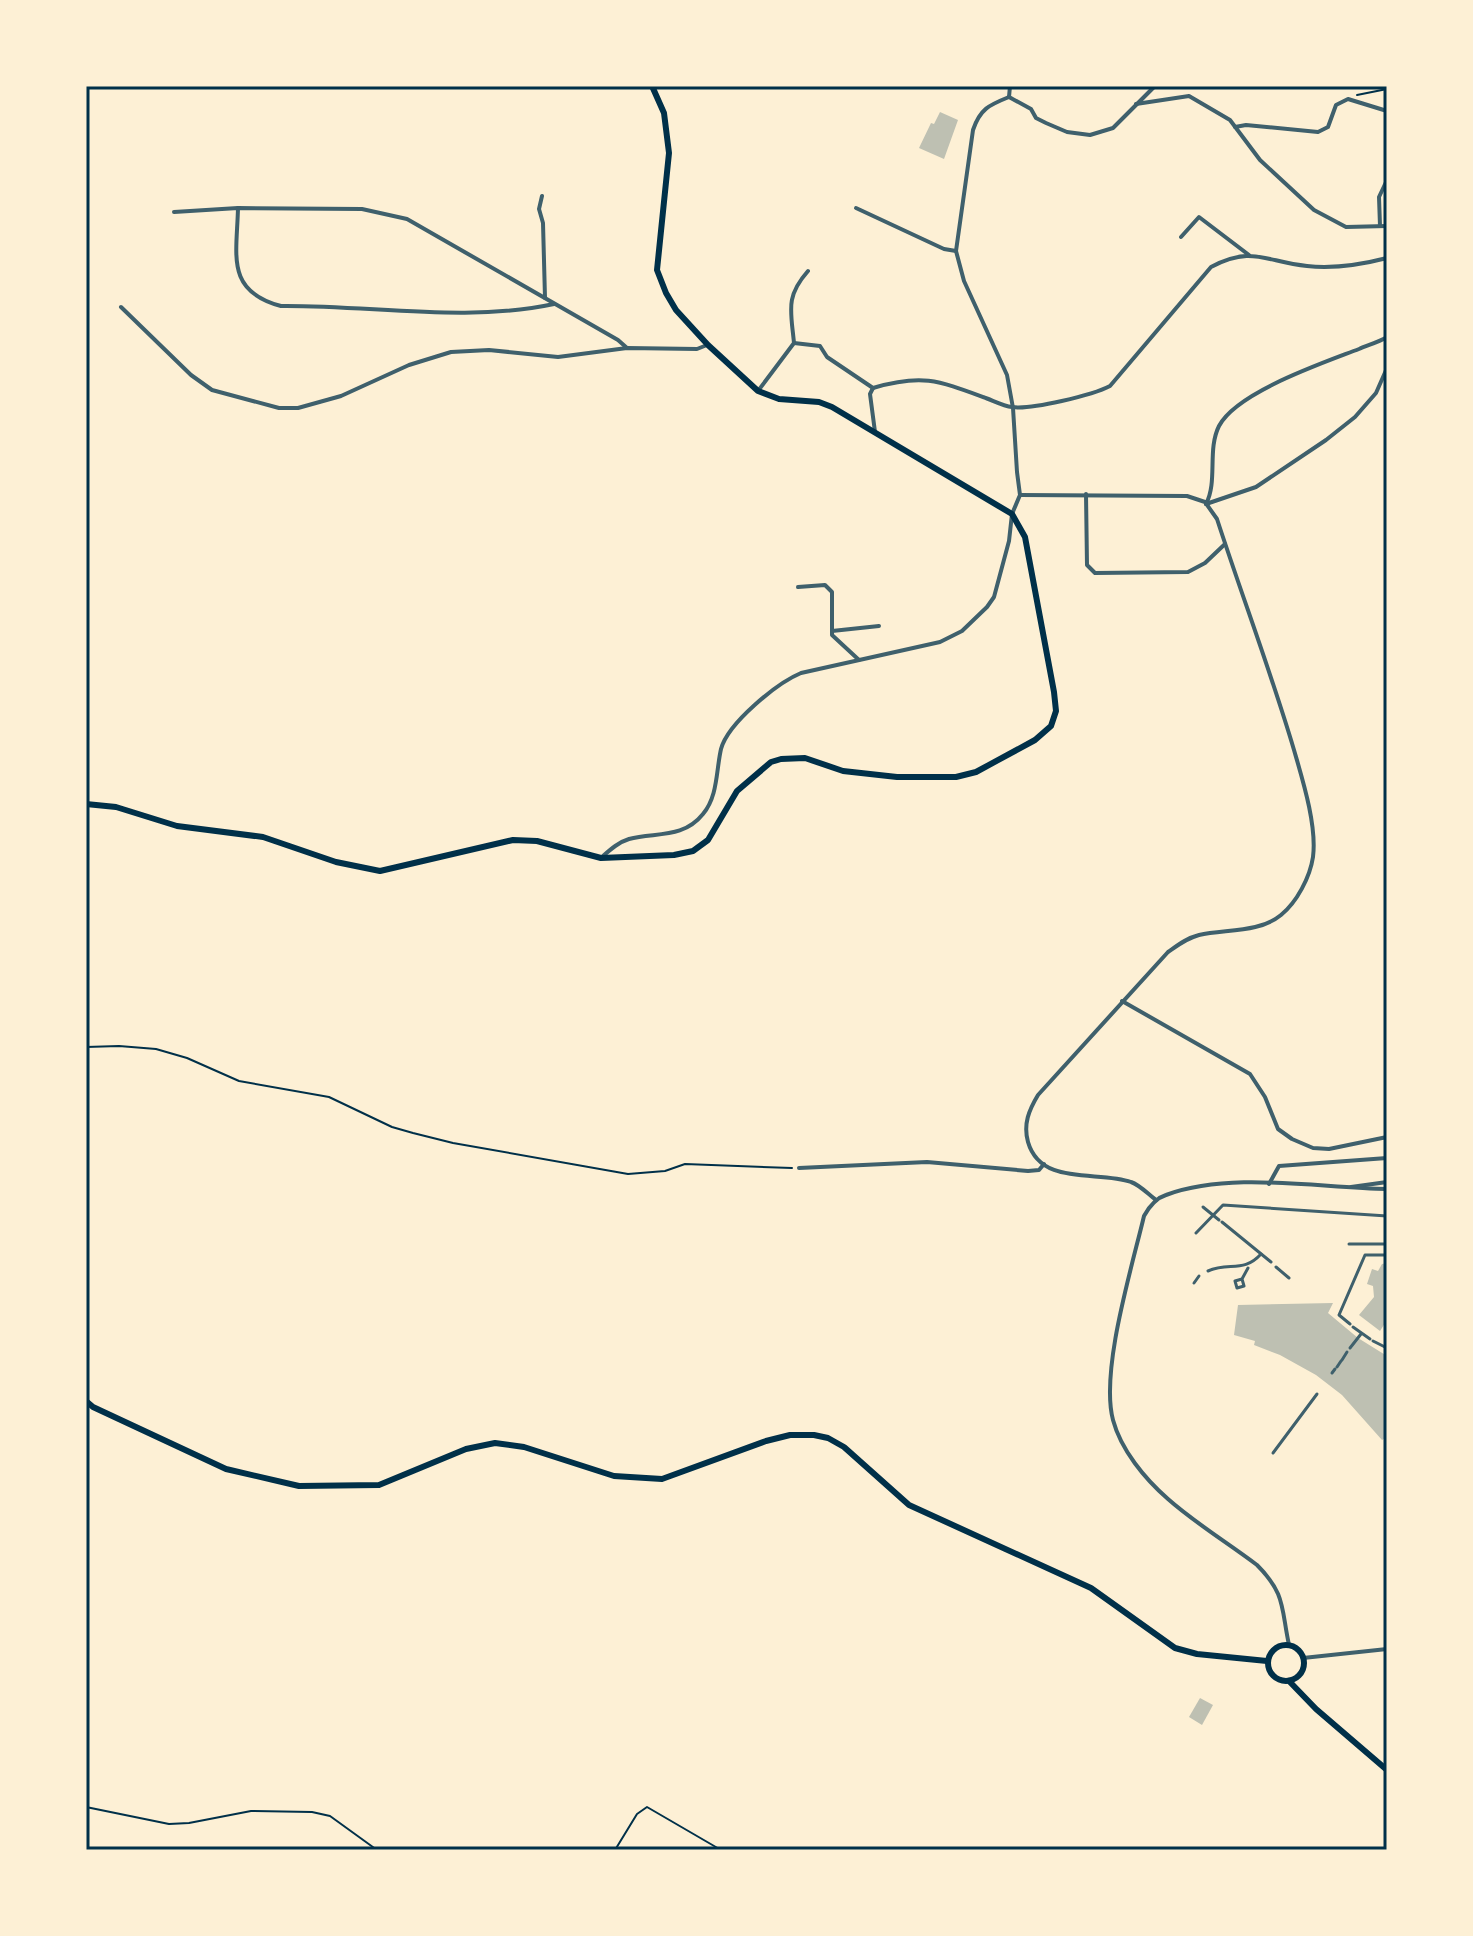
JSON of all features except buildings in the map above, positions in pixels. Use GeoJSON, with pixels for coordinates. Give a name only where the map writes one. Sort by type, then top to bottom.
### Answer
{"type":"FeatureCollection","features":[{"type":"Feature","properties":{"kind":"main road"},"geometry":{"type":"LineString","coordinates":[[86,804],[116,807],[177,826],[263,837],[336,862],[380,871],[513,840],[537,841],[601,858],[674,855],[693,851],[708,840],[743,784],[760,769],[781,759],[805,758],[843,771],[867,774],[956,777],[976,772],[1035,740],[1051,726],[1056,711],[1025,537],[1012,514],[819,402],[779,399],[758,391],[708,345],[676,310],[657,270],[669,153],[664,113],[652,86]]}},
{"type":"Feature","properties":{"kind":"main road"},"geometry":{"type":"LineString","coordinates":[[86,1401],[226,1469],[299,1486],[379,1485],[466,1449],[495,1443],[524,1447],[614,1476],[662,1479],[790,1435],[828,1438],[844,1447],[909,1505],[1091,1588],[1175,1648],[1197,1654],[1267,1661]]}},
{"type":"Feature","properties":{"kind":"main road"},"geometry":{"type":"LineString","coordinates":[[1289,1681],[1301,1673],[1303,1658],[1299,1650],[1289,1645],[1275,1648],[1267,1661],[1269,1671],[1275,1678],[1289,1681],[1316,1709],[1387,1770]]}},
{"type":"Feature","properties":{"kind":"street"},"geometry":{"type":"LineString","coordinates":[[1009,97],[1010,86]]}},
{"type":"Feature","properties":{"kind":"street"},"geometry":{"type":"LineString","coordinates":[[1009,97],[1031,109],[1036,118],[1046,123],[1067,132],[1090,135],[1113,128],[1155,86]]}},
{"type":"Feature","properties":{"kind":"street"},"geometry":{"type":"LineString","coordinates":[[1136,104],[1189,96],[1230,120],[1260,160],[1314,210],[1346,227],[1387,226]]}},
{"type":"Feature","properties":{"kind":"street"},"geometry":{"type":"LineString","coordinates":[[601,858],[625,840],[683,831],[705,813],[711,801],[726,737],[775,687],[801,673],[940,642],[962,631],[994,597],[1009,541],[1012,514],[1020,495],[1013,408],[1007,375],[964,281],[956,251],[973,130],[978,116],[992,104],[1009,97]]}},
{"type":"Feature","properties":{"kind":"street"},"geometry":{"type":"LineString","coordinates":[[1235,127],[1246,125],[1318,132],[1328,127],[1336,105],[1348,99],[1387,111]]}},
{"type":"Feature","properties":{"kind":"street"},"geometry":{"type":"LineString","coordinates":[[1380,226],[1379,197],[1387,180]]}},
{"type":"Feature","properties":{"kind":"street"},"geometry":{"type":"LineString","coordinates":[[542,196],[539,209],[543,223],[545,298]]}},
{"type":"Feature","properties":{"kind":"street"},"geometry":{"type":"LineString","coordinates":[[174,212],[238,208],[362,209],[407,219],[627,348]]}},
{"type":"Feature","properties":{"kind":"street"},"geometry":{"type":"LineString","coordinates":[[238,208],[237,266],[247,289],[260,300],[281,306],[435,313],[529,309],[554,304]]}},
{"type":"Feature","properties":{"kind":"street"},"geometry":{"type":"LineString","coordinates":[[856,208],[944,249],[956,251]]}},
{"type":"Feature","properties":{"kind":"street"},"geometry":{"type":"LineString","coordinates":[[1181,237],[1199,217],[1249,255]]}},
{"type":"Feature","properties":{"kind":"street"},"geometry":{"type":"LineString","coordinates":[[875,433],[870,394],[873,388],[901,380],[940,381],[1013,408],[1098,392],[1110,386],[1211,267],[1231,256],[1249,255],[1304,266],[1335,268],[1387,258]]}},
{"type":"Feature","properties":{"kind":"street"},"geometry":{"type":"LineString","coordinates":[[758,391],[794,343],[790,301],[796,284],[808,271]]}},
{"type":"Feature","properties":{"kind":"street"},"geometry":{"type":"LineString","coordinates":[[121,307],[191,375],[212,390],[279,408],[298,408],[330,400],[409,365],[451,352],[489,350],[558,357],[627,348],[697,349],[708,345]]}},
{"type":"Feature","properties":{"kind":"street"},"geometry":{"type":"LineString","coordinates":[[1206,504],[1211,495],[1212,461],[1218,427],[1234,408],[1269,387],[1387,337]]}},
{"type":"Feature","properties":{"kind":"street"},"geometry":{"type":"LineString","coordinates":[[794,343],[820,346],[827,357],[873,388]]}},
{"type":"Feature","properties":{"kind":"street"},"geometry":{"type":"LineString","coordinates":[[1206,504],[1256,487],[1326,440],[1355,417],[1376,393],[1387,368]]}},
{"type":"Feature","properties":{"kind":"street"},"geometry":{"type":"LineString","coordinates":[[1086,494],[1087,565],[1095,573],[1188,572],[1205,563],[1225,544]]}},
{"type":"Feature","properties":{"kind":"street"},"geometry":{"type":"LineString","coordinates":[[1020,495],[1187,496],[1206,504],[1217,519],[1310,804],[1313,855],[1306,879],[1289,908],[1263,925],[1185,940],[1168,952],[1038,1095],[1030,1108],[1026,1120],[1027,1138],[1030,1147],[1044,1164],[1065,1174],[1131,1182],[1156,1200]]}},
{"type":"Feature","properties":{"kind":"street"},"geometry":{"type":"LineString","coordinates":[[798,587],[825,585],[832,592],[832,635],[859,660]]}},
{"type":"Feature","properties":{"kind":"street"},"geometry":{"type":"LineString","coordinates":[[832,631],[879,626]]}},
{"type":"Feature","properties":{"kind":"street"},"geometry":{"type":"LineString","coordinates":[[1122,1001],[1250,1074],[1265,1097],[1278,1129],[1292,1139],[1313,1148],[1329,1149],[1387,1137]]}},
{"type":"Feature","properties":{"kind":"street"},"geometry":{"type":"LineString","coordinates":[[1269,1184],[1279,1166],[1387,1158]]}},
{"type":"Feature","properties":{"kind":"street"},"geometry":{"type":"LineString","coordinates":[[799,1168],[927,1162],[1028,1171],[1039,1170],[1044,1164]]}},
{"type":"Feature","properties":{"kind":"street"},"geometry":{"type":"LineString","coordinates":[[1344,1188],[1387,1182]]}},
{"type":"Feature","properties":{"kind":"street"},"geometry":{"type":"LineString","coordinates":[[1289,1645],[1282,1599],[1270,1578],[1168,1499],[1134,1462],[1112,1419],[1109,1380],[1113,1356],[1144,1216],[1164,1195],[1204,1184],[1387,1189]]}},
{"type":"Feature","properties":{"kind":"street"},"geometry":{"type":"LineString","coordinates":[[1196,1233],[1223,1205],[1387,1216]]}},
{"type":"Feature","properties":{"kind":"street"},"geometry":{"type":"LineString","coordinates":[[1203,1207],[1271,1262]]}},
{"type":"Feature","properties":{"kind":"street"},"geometry":{"type":"LineString","coordinates":[[1349,1244],[1387,1244]]}},
{"type":"Feature","properties":{"kind":"street"},"geometry":{"type":"LineString","coordinates":[[1242,1279],[1261,1254]]}},
{"type":"Feature","properties":{"kind":"street"},"geometry":{"type":"LineString","coordinates":[[1387,1255],[1365,1255],[1339,1315],[1361,1334],[1387,1348]]}},
{"type":"Feature","properties":{"kind":"street"},"geometry":{"type":"LineString","coordinates":[[1208,1271],[1249,1266]]}},
{"type":"Feature","properties":{"kind":"street"},"geometry":{"type":"LineString","coordinates":[[1276,1267],[1289,1278]]}},
{"type":"Feature","properties":{"kind":"street"},"geometry":{"type":"LineString","coordinates":[[1194,1283],[1199,1276]]}},
{"type":"Feature","properties":{"kind":"street"},"geometry":{"type":"LineString","coordinates":[[1335,1370],[1361,1334]]}},
{"type":"Feature","properties":{"kind":"street"},"geometry":{"type":"LineString","coordinates":[[1273,1453],[1317,1394]]}},
{"type":"Feature","properties":{"kind":"street"},"geometry":{"type":"LineString","coordinates":[[1303,1658],[1387,1649]]}},
{"type":"Feature","properties":{"kind":"path"},"geometry":{"type":"LineString","coordinates":[[1348,99],[1387,89]]}},
{"type":"Feature","properties":{"kind":"path"},"geometry":{"type":"LineString","coordinates":[[86,1047],[156,1049],[187,1058],[239,1081],[329,1097],[392,1127],[425,1136],[628,1174],[665,1171],[685,1164],[799,1168]]}},
{"type":"Feature","properties":{"kind":"path"},"geometry":{"type":"LineString","coordinates":[[86,1807],[169,1824],[251,1811],[312,1812],[330,1816],[377,1850]]}},
{"type":"Feature","properties":{"kind":"path"},"geometry":{"type":"LineString","coordinates":[[615,1850],[639,1811],[651,1808],[721,1850]]}}]}
